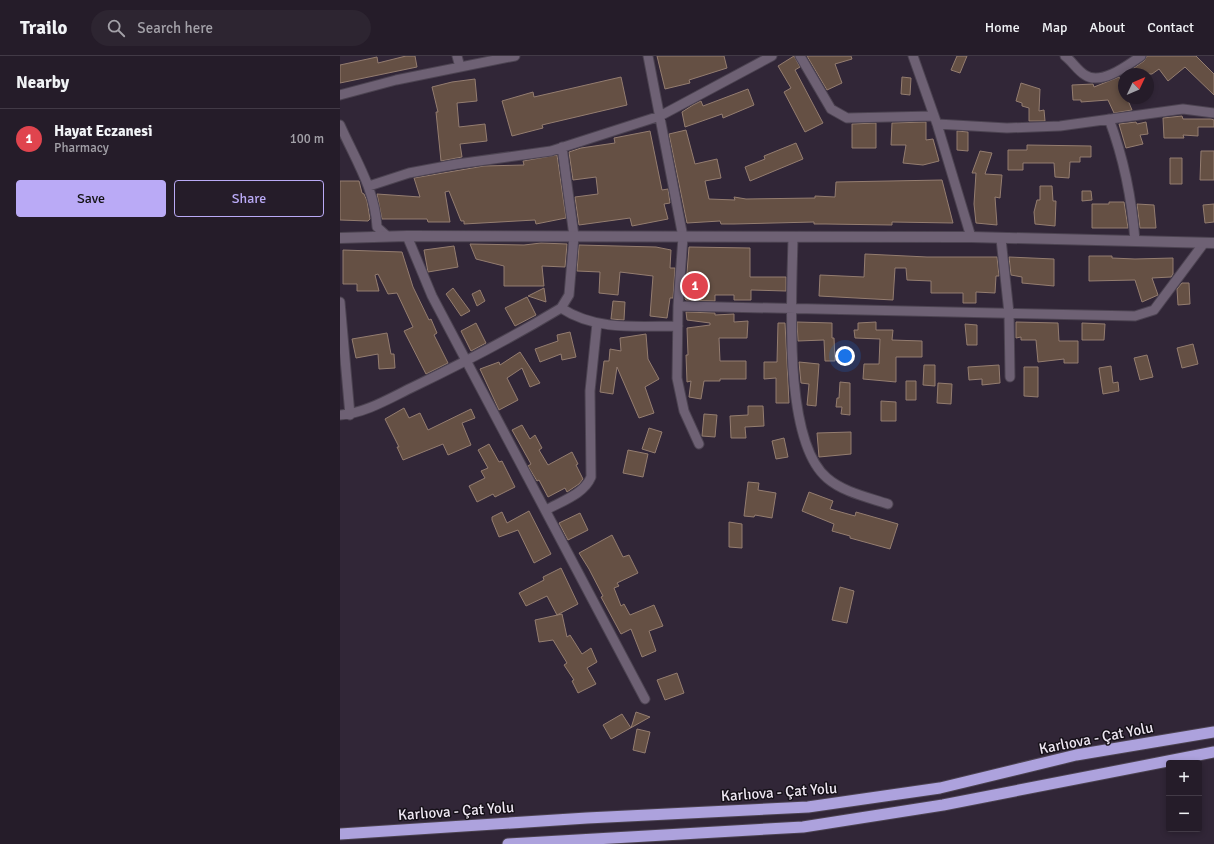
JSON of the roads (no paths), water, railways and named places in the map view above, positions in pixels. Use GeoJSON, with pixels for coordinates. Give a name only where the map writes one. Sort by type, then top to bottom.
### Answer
{"type":"FeatureCollection","features":[{"type":"Feature","properties":{"kind":"highway","name":"Karlıova - Çat Yolu"},"geometry":{"type":"LineString","coordinates":[[340,834],[587,818],[808,807],[940,788],[1076,755],[1214,732]]}},
{"type":"Feature","properties":{"kind":"highway"},"geometry":{"type":"LineString","coordinates":[[508,844],[803,827],[959,802],[1214,752]]}},
{"type":"Feature","properties":{"kind":"street"},"geometry":{"type":"LineString","coordinates":[[457,56],[460,67]]}},
{"type":"Feature","properties":{"kind":"street"},"geometry":{"type":"LineString","coordinates":[[340,95],[396,80],[515,56]]}},
{"type":"Feature","properties":{"kind":"street"},"geometry":{"type":"LineString","coordinates":[[648,56],[683,237],[678,306],[677,366],[680,396],[688,423],[699,444]]}},
{"type":"Feature","properties":{"kind":"street"},"geometry":{"type":"LineString","coordinates":[[369,186],[409,173],[457,164],[551,151],[660,116],[772,56]]}},
{"type":"Feature","properties":{"kind":"street"},"geometry":{"type":"LineString","coordinates":[[800,56],[831,109],[847,118],[935,120],[1007,128],[1060,126],[1183,109],[1214,113]]}},
{"type":"Feature","properties":{"kind":"street"},"geometry":{"type":"LineString","coordinates":[[913,56],[935,120],[970,238]]}},
{"type":"Feature","properties":{"kind":"street"},"geometry":{"type":"LineString","coordinates":[[1065,56],[1086,76],[1098,78],[1115,73],[1140,56]]}},
{"type":"Feature","properties":{"kind":"street"},"geometry":{"type":"LineString","coordinates":[[1109,119],[1127,176],[1134,217],[1135,241]]}},
{"type":"Feature","properties":{"kind":"street"},"geometry":{"type":"LineString","coordinates":[[340,125],[369,186],[376,213],[377,227],[387,236]]}},
{"type":"Feature","properties":{"kind":"street"},"geometry":{"type":"LineString","coordinates":[[340,415],[350,414],[372,407],[466,362],[560,308],[569,295],[574,236],[562,147]]}},
{"type":"Feature","properties":{"kind":"street"},"geometry":{"type":"LineString","coordinates":[[340,238],[387,236],[574,236],[970,238],[1209,243]]}},
{"type":"Feature","properties":{"kind":"street"},"geometry":{"type":"LineString","coordinates":[[407,236],[432,296],[645,699]]}},
{"type":"Feature","properties":{"kind":"street"},"geometry":{"type":"LineString","coordinates":[[793,237],[792,308],[795,386],[807,450],[818,469],[835,484],[888,504]]}},
{"type":"Feature","properties":{"kind":"street"},"geometry":{"type":"LineString","coordinates":[[1001,239],[1009,313],[1010,378]]}},
{"type":"Feature","properties":{"kind":"street"},"geometry":{"type":"LineString","coordinates":[[678,306],[1135,316],[1154,310],[1209,243]]}},
{"type":"Feature","properties":{"kind":"street"},"geometry":{"type":"LineString","coordinates":[[340,302],[350,414]]}},
{"type":"Feature","properties":{"kind":"street"},"geometry":{"type":"LineString","coordinates":[[560,308],[573,316],[597,324],[621,326],[678,326]]}},
{"type":"Feature","properties":{"kind":"street"},"geometry":{"type":"LineString","coordinates":[[546,510],[580,492],[585,488],[591,477],[590,391],[597,324]]}},
{"type":"Feature","properties":{"kind":"place","name":"Hayat Eczanesi"},"geometry":{"type":"Point","coordinates":[695,286]}}]}
